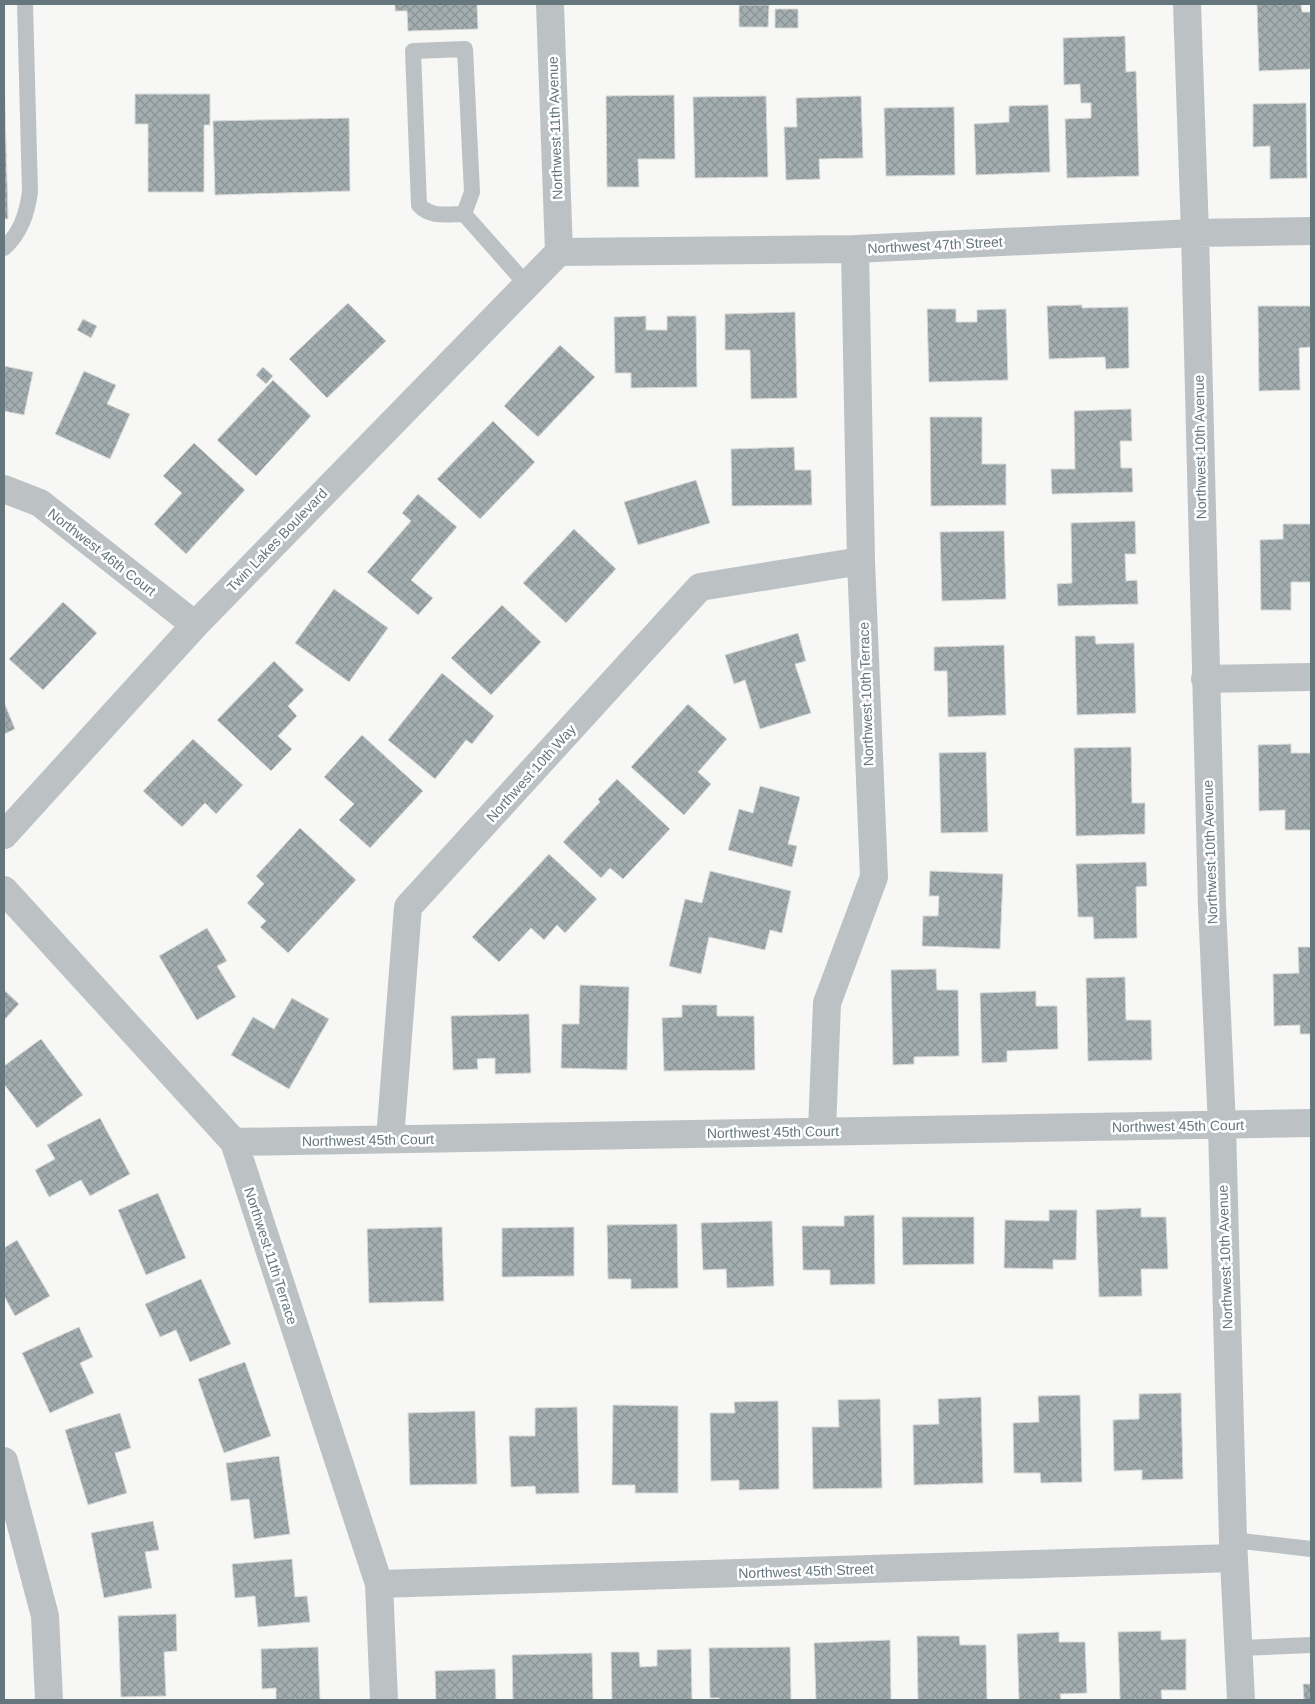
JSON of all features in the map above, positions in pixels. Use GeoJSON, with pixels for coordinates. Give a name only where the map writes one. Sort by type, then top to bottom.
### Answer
{"type":"FeatureCollection","features":[{"type":"Feature","properties":{"kind":"street","name":"Northwest 11th Avenue"},"geometry":{"type":"LineString","coordinates":[[550,4],[559,252]]}},
{"type":"Feature","properties":{"kind":"street","name":"Northwest 10th Avenue"},"geometry":{"type":"LineString","coordinates":[[1186,4],[1195,233],[1205,679],[1222,1126],[1233,1549],[1240,1648],[1241,1700]]}},
{"type":"Feature","properties":{"kind":"street","name":"Northwest 47th Street"},"geometry":{"type":"LineString","coordinates":[[559,252],[855,249],[1195,233],[1311,231]]}},
{"type":"Feature","properties":{"kind":"street","name":"Northwest 10th Terrace"},"geometry":{"type":"LineString","coordinates":[[822,1131],[827,1003],[874,877],[861,562],[855,249]]}},
{"type":"Feature","properties":{"kind":"street","name":"Twin Lakes Boulevard"},"geometry":{"type":"LineString","coordinates":[[4,835],[195,625],[559,252]]}},
{"type":"Feature","properties":{"kind":"street","name":"Northwest 46th Court"},"geometry":{"type":"LineString","coordinates":[[4,489],[40,503],[195,625]]}},
{"type":"Feature","properties":{"kind":"street","name":"Northwest 10th Way"},"geometry":{"type":"LineString","coordinates":[[390,1139],[408,907],[700,587],[861,562]]}},
{"type":"Feature","properties":{"kind":"street"},"geometry":{"type":"LineString","coordinates":[[1205,679],[1311,677]]}},
{"type":"Feature","properties":{"kind":"street","name":"Northwest 11th Terrace"},"geometry":{"type":"LineString","coordinates":[[4,890],[234,1142],[378,1584],[384,1700]]}},
{"type":"Feature","properties":{"kind":"street","name":"Northwest 45th Court"},"geometry":{"type":"LineString","coordinates":[[234,1142],[1311,1123]]}},
{"type":"Feature","properties":{"kind":"street"},"geometry":{"type":"LineString","coordinates":[[4,1461],[45,1616],[49,1700]]}},
{"type":"Feature","properties":{"kind":"street","name":"Northwest 45th Street"},"geometry":{"type":"LineString","coordinates":[[378,1584],[1233,1549]]}},
{"type":"Feature","properties":{"kind":"lane"},"geometry":{"type":"LineString","coordinates":[[4,248],[13,240],[20,228],[27,210],[30,192],[25,4]]}},
{"type":"Feature","properties":{"kind":"lane"},"geometry":{"type":"LineString","coordinates":[[464,214],[472,192],[465,49],[413,51],[419,205],[425,212],[432,214],[464,214],[527,284]]}},
{"type":"Feature","properties":{"kind":"lane"},"geometry":{"type":"LineString","coordinates":[[1233,1549],[1311,1549]]}},
{"type":"Feature","properties":{"kind":"lane"},"geometry":{"type":"LineString","coordinates":[[1240,1648],[1311,1645]]}},
{"type":"Feature","properties":{"kind":"building"},"geometry":{"type":"Polygon","coordinates":[[[395,4],[477,4],[478,29],[408,31],[407,11],[395,11],[395,4]]]}},
{"type":"Feature","properties":{"kind":"building"},"geometry":{"type":"Polygon","coordinates":[[[1257,4],[1301,4],[1302,12],[1311,12],[1311,69],[1259,71],[1257,4]]]}},
{"type":"Feature","properties":{"kind":"building"},"geometry":{"type":"Polygon","coordinates":[[[739,5],[769,5],[768,27],[739,27],[739,5]]]}},
{"type":"Feature","properties":{"kind":"building"},"geometry":{"type":"Polygon","coordinates":[[[775,9],[798,9],[798,28],[775,28],[775,9]]]}},
{"type":"Feature","properties":{"kind":"building"},"geometry":{"type":"Polygon","coordinates":[[[1125,36],[1126,72],[1136,71],[1139,176],[1067,178],[1065,119],[1091,118],[1091,103],[1081,103],[1080,84],[1064,85],[1063,38],[1125,36]]]}},
{"type":"Feature","properties":{"kind":"building"},"geometry":{"type":"Polygon","coordinates":[[[4,71],[8,219],[4,219],[4,71]]]}},
{"type":"Feature","properties":{"kind":"building"},"geometry":{"type":"Polygon","coordinates":[[[135,94],[210,94],[210,125],[204,125],[204,192],[148,192],[148,124],[135,124],[135,94]]]}},
{"type":"Feature","properties":{"kind":"building"},"geometry":{"type":"Polygon","coordinates":[[[674,95],[675,159],[638,159],[639,187],[607,187],[606,96],[674,95]]]}},
{"type":"Feature","properties":{"kind":"building"},"geometry":{"type":"Polygon","coordinates":[[[766,96],[768,177],[695,178],[693,97],[766,96]]]}},
{"type":"Feature","properties":{"kind":"building"},"geometry":{"type":"Polygon","coordinates":[[[861,96],[863,158],[819,159],[820,179],[786,180],[784,127],[797,127],[796,98],[861,96]]]}},
{"type":"Feature","properties":{"kind":"building"},"geometry":{"type":"Polygon","coordinates":[[[1306,103],[1307,178],[1270,179],[1270,146],[1253,147],[1253,104],[1306,103]]]}},
{"type":"Feature","properties":{"kind":"building"},"geometry":{"type":"Polygon","coordinates":[[[1048,105],[1050,172],[976,175],[974,124],[1009,122],[1009,106],[1048,105]]]}},
{"type":"Feature","properties":{"kind":"building"},"geometry":{"type":"Polygon","coordinates":[[[954,107],[955,175],[886,176],[884,108],[954,107]]]}},
{"type":"Feature","properties":{"kind":"building"},"geometry":{"type":"Polygon","coordinates":[[[349,118],[350,191],[215,195],[213,121],[349,118]]]}},
{"type":"Feature","properties":{"kind":"building"},"geometry":{"type":"Polygon","coordinates":[[[348,303],[386,341],[327,398],[289,359],[348,303]]]}},
{"type":"Feature","properties":{"kind":"building"},"geometry":{"type":"Polygon","coordinates":[[[1082,305],[1082,308],[1128,307],[1129,368],[1106,369],[1105,357],[1049,359],[1047,306],[1082,305]]]}},
{"type":"Feature","properties":{"kind":"building"},"geometry":{"type":"Polygon","coordinates":[[[1258,306],[1311,306],[1311,347],[1299,348],[1300,390],[1259,391],[1258,306]]]}},
{"type":"Feature","properties":{"kind":"building"},"geometry":{"type":"Polygon","coordinates":[[[927,309],[956,309],[956,322],[977,322],[977,310],[1006,309],[1008,380],[929,382],[927,309]]]}},
{"type":"Feature","properties":{"kind":"building"},"geometry":{"type":"Polygon","coordinates":[[[795,312],[797,398],[751,399],[750,350],[725,350],[725,314],[795,312]]]}},
{"type":"Feature","properties":{"kind":"building"},"geometry":{"type":"Polygon","coordinates":[[[646,316],[646,330],[667,330],[667,316],[696,316],[697,387],[631,388],[631,373],[615,373],[614,317],[646,316]]]}},
{"type":"Feature","properties":{"kind":"building"},"geometry":{"type":"Polygon","coordinates":[[[83,319],[97,326],[91,338],[77,330],[83,319]]]}},
{"type":"Feature","properties":{"kind":"building"},"geometry":{"type":"Polygon","coordinates":[[[560,345],[595,377],[538,437],[504,406],[560,345]]]}},
{"type":"Feature","properties":{"kind":"building"},"geometry":{"type":"Polygon","coordinates":[[[4,366],[33,372],[24,415],[4,411],[4,366]]]}},
{"type":"Feature","properties":{"kind":"building"},"geometry":{"type":"Polygon","coordinates":[[[263,367],[273,376],[266,384],[256,375],[263,367]]]}},
{"type":"Feature","properties":{"kind":"building"},"geometry":{"type":"Polygon","coordinates":[[[84,371],[116,385],[107,404],[130,414],[110,459],[55,434],[84,371]]]}},
{"type":"Feature","properties":{"kind":"building"},"geometry":{"type":"Polygon","coordinates":[[[273,380],[311,416],[256,476],[217,440],[273,380]]]}},
{"type":"Feature","properties":{"kind":"building"},"geometry":{"type":"Polygon","coordinates":[[[1131,409],[1132,441],[1120,441],[1121,468],[1132,468],[1133,492],[1052,494],[1051,469],[1075,469],[1074,411],[1131,409]]]}},
{"type":"Feature","properties":{"kind":"building"},"geometry":{"type":"Polygon","coordinates":[[[930,417],[982,417],[982,464],[1006,464],[1006,505],[931,506],[930,417]]]}},
{"type":"Feature","properties":{"kind":"building"},"geometry":{"type":"Polygon","coordinates":[[[493,421],[535,462],[480,519],[437,479],[493,421]]]}},
{"type":"Feature","properties":{"kind":"building"},"geometry":{"type":"Polygon","coordinates":[[[194,443],[245,490],[186,554],[154,524],[182,493],[163,476],[194,443]]]}},
{"type":"Feature","properties":{"kind":"building"},"geometry":{"type":"Polygon","coordinates":[[[794,447],[795,470],[811,470],[812,505],[732,506],[731,449],[794,447]]]}},
{"type":"Feature","properties":{"kind":"building"},"geometry":{"type":"Polygon","coordinates":[[[696,480],[710,523],[638,545],[624,502],[696,480]]]}},
{"type":"Feature","properties":{"kind":"building"},"geometry":{"type":"Polygon","coordinates":[[[418,494],[457,527],[411,580],[433,598],[418,615],[367,572],[411,521],[402,513],[418,494]]]}},
{"type":"Feature","properties":{"kind":"building"},"geometry":{"type":"Polygon","coordinates":[[[1135,521],[1136,554],[1125,554],[1126,581],[1137,580],[1138,604],[1058,606],[1057,584],[1072,583],[1071,523],[1135,521]]]}},
{"type":"Feature","properties":{"kind":"building"},"geometry":{"type":"Polygon","coordinates":[[[1283,524],[1311,524],[1311,582],[1291,582],[1291,610],[1261,610],[1260,540],[1283,539],[1283,524]]]}},
{"type":"Feature","properties":{"kind":"building"},"geometry":{"type":"Polygon","coordinates":[[[574,529],[616,569],[566,623],[523,583],[574,529]]]}},
{"type":"Feature","properties":{"kind":"building"},"geometry":{"type":"Polygon","coordinates":[[[1004,531],[1006,599],[942,601],[940,532],[1004,531]]]}},
{"type":"Feature","properties":{"kind":"building"},"geometry":{"type":"Polygon","coordinates":[[[334,589],[388,628],[349,682],[295,643],[334,589]]]}},
{"type":"Feature","properties":{"kind":"building"},"geometry":{"type":"Polygon","coordinates":[[[63,602],[97,633],[43,690],[9,659],[63,602]]]}},
{"type":"Feature","properties":{"kind":"building"},"geometry":{"type":"Polygon","coordinates":[[[502,605],[541,642],[491,695],[451,658],[502,605]]]}},
{"type":"Feature","properties":{"kind":"building"},"geometry":{"type":"Polygon","coordinates":[[[798,633],[806,661],[795,664],[811,713],[760,729],[745,680],[734,684],[725,655],[798,633]]]}},
{"type":"Feature","properties":{"kind":"building"},"geometry":{"type":"Polygon","coordinates":[[[1075,636],[1095,636],[1096,644],[1134,643],[1136,713],[1077,715],[1075,636]]]}},
{"type":"Feature","properties":{"kind":"building"},"geometry":{"type":"Polygon","coordinates":[[[1004,645],[1006,715],[948,717],[947,671],[934,671],[934,647],[1004,645]]]}},
{"type":"Feature","properties":{"kind":"building"},"geometry":{"type":"Polygon","coordinates":[[[274,661],[304,690],[288,706],[297,716],[278,736],[292,749],[271,771],[217,720],[274,661]]]}},
{"type":"Feature","properties":{"kind":"building"},"geometry":{"type":"Polygon","coordinates":[[[442,673],[494,716],[472,744],[466,740],[435,779],[388,740],[442,673]]]}},
{"type":"Feature","properties":{"kind":"building"},"geometry":{"type":"Polygon","coordinates":[[[4,702],[15,729],[4,734],[4,702]]]}},
{"type":"Feature","properties":{"kind":"building"},"geometry":{"type":"Polygon","coordinates":[[[688,704],[727,739],[698,772],[711,784],[684,815],[631,767],[688,704]]]}},
{"type":"Feature","properties":{"kind":"building"},"geometry":{"type":"Polygon","coordinates":[[[362,735],[423,791],[370,848],[339,820],[354,804],[324,777],[362,735]]]}},
{"type":"Feature","properties":{"kind":"building"},"geometry":{"type":"Polygon","coordinates":[[[193,739],[243,785],[216,814],[205,803],[182,827],[143,791],[193,739]]]}},
{"type":"Feature","properties":{"kind":"building"},"geometry":{"type":"Polygon","coordinates":[[[1291,744],[1291,753],[1311,753],[1311,830],[1285,830],[1285,810],[1259,811],[1258,745],[1291,744]]]}},
{"type":"Feature","properties":{"kind":"building"},"geometry":{"type":"Polygon","coordinates":[[[1131,747],[1132,803],[1145,803],[1145,834],[1076,836],[1074,748],[1131,747]]]}},
{"type":"Feature","properties":{"kind":"building"},"geometry":{"type":"Polygon","coordinates":[[[986,752],[988,832],[941,833],[939,753],[986,752]]]}},
{"type":"Feature","properties":{"kind":"building"},"geometry":{"type":"Polygon","coordinates":[[[617,779],[670,829],[623,879],[610,868],[601,878],[563,842],[600,802],[598,799],[617,779]]]}},
{"type":"Feature","properties":{"kind":"building"},"geometry":{"type":"Polygon","coordinates":[[[760,786],[800,797],[788,844],[797,846],[792,867],[728,850],[739,809],[753,813],[760,786]]]}},
{"type":"Feature","properties":{"kind":"building"},"geometry":{"type":"Polygon","coordinates":[[[300,828],[356,880],[288,953],[260,927],[266,921],[247,903],[264,884],[256,876],[300,828]]]}},
{"type":"Feature","properties":{"kind":"building"},"geometry":{"type":"Polygon","coordinates":[[[549,854],[597,899],[565,933],[557,925],[544,940],[531,928],[499,962],[472,937],[549,854]]]}},
{"type":"Feature","properties":{"kind":"building"},"geometry":{"type":"Polygon","coordinates":[[[1146,862],[1147,886],[1136,887],[1137,938],[1094,939],[1093,917],[1078,917],[1076,864],[1146,862]]]}},
{"type":"Feature","properties":{"kind":"building"},"geometry":{"type":"Polygon","coordinates":[[[710,871],[791,891],[782,933],[770,930],[765,950],[709,937],[701,974],[669,966],[685,899],[702,903],[710,871]]]}},
{"type":"Feature","properties":{"kind":"building"},"geometry":{"type":"Polygon","coordinates":[[[930,871],[1003,874],[1000,949],[922,946],[923,916],[938,916],[939,896],[929,896],[930,871]]]}},
{"type":"Feature","properties":{"kind":"building"},"geometry":{"type":"Polygon","coordinates":[[[207,928],[227,961],[217,966],[236,997],[197,1020],[159,956],[207,928]]]}},
{"type":"Feature","properties":{"kind":"building"},"geometry":{"type":"Polygon","coordinates":[[[1298,947],[1311,947],[1311,1034],[1300,1034],[1300,1025],[1274,1026],[1273,974],[1299,973],[1298,947]]]}},
{"type":"Feature","properties":{"kind":"building"},"geometry":{"type":"Polygon","coordinates":[[[936,969],[937,990],[958,990],[959,1056],[914,1057],[914,1064],[893,1065],[891,970],[936,969]]]}},
{"type":"Feature","properties":{"kind":"building"},"geometry":{"type":"Polygon","coordinates":[[[1125,977],[1126,1020],[1151,1020],[1152,1060],[1088,1061],[1086,978],[1125,977]]]}},
{"type":"Feature","properties":{"kind":"building"},"geometry":{"type":"Polygon","coordinates":[[[580,985],[629,987],[627,1070],[561,1068],[562,1024],[579,1024],[580,985]]]}},
{"type":"Feature","properties":{"kind":"building"},"geometry":{"type":"Polygon","coordinates":[[[4,990],[19,1004],[4,1020],[4,990]]]}},
{"type":"Feature","properties":{"kind":"building"},"geometry":{"type":"Polygon","coordinates":[[[1036,991],[1036,1006],[1057,1006],[1058,1049],[1007,1051],[1007,1062],[982,1063],[980,993],[1036,991]]]}},
{"type":"Feature","properties":{"kind":"building"},"geometry":{"type":"Polygon","coordinates":[[[292,998],[329,1019],[289,1089],[231,1055],[253,1017],[274,1029],[292,998]]]}},
{"type":"Feature","properties":{"kind":"building"},"geometry":{"type":"Polygon","coordinates":[[[682,1005],[717,1005],[717,1016],[754,1016],[755,1070],[664,1071],[662,1018],[682,1017],[682,1005]]]}},
{"type":"Feature","properties":{"kind":"building"},"geometry":{"type":"Polygon","coordinates":[[[529,1014],[531,1073],[495,1074],[495,1058],[477,1059],[478,1069],[453,1070],[451,1016],[529,1014]]]}},
{"type":"Feature","properties":{"kind":"building"},"geometry":{"type":"Polygon","coordinates":[[[41,1039],[83,1095],[37,1128],[4,1084],[4,1066],[41,1039]]]}},
{"type":"Feature","properties":{"kind":"building"},"geometry":{"type":"Polygon","coordinates":[[[100,1118],[130,1174],[90,1196],[81,1180],[49,1197],[35,1170],[55,1159],[47,1145],[100,1118]]]}},
{"type":"Feature","properties":{"kind":"building"},"geometry":{"type":"Polygon","coordinates":[[[158,1193],[186,1258],[146,1275],[118,1210],[158,1193]]]}},
{"type":"Feature","properties":{"kind":"building"},"geometry":{"type":"Polygon","coordinates":[[[1141,1208],[1141,1217],[1166,1217],[1168,1269],[1141,1269],[1142,1296],[1099,1297],[1096,1210],[1141,1208]]]}},
{"type":"Feature","properties":{"kind":"building"},"geometry":{"type":"Polygon","coordinates":[[[1049,1210],[1077,1210],[1076,1260],[1053,1260],[1053,1269],[1004,1268],[1005,1220],[1049,1221],[1049,1210]]]}},
{"type":"Feature","properties":{"kind":"building"},"geometry":{"type":"Polygon","coordinates":[[[874,1215],[875,1284],[830,1285],[830,1270],[803,1270],[802,1226],[844,1226],[844,1216],[874,1215]]]}},
{"type":"Feature","properties":{"kind":"building"},"geometry":{"type":"Polygon","coordinates":[[[902,1217],[974,1217],[974,1264],[903,1265],[902,1217]]]}},
{"type":"Feature","properties":{"kind":"building"},"geometry":{"type":"Polygon","coordinates":[[[772,1221],[774,1286],[727,1288],[726,1269],[703,1270],[701,1223],[772,1221]]]}},
{"type":"Feature","properties":{"kind":"building"},"geometry":{"type":"Polygon","coordinates":[[[677,1224],[678,1288],[631,1289],[631,1279],[608,1279],[607,1225],[677,1224]]]}},
{"type":"Feature","properties":{"kind":"building"},"geometry":{"type":"Polygon","coordinates":[[[442,1227],[444,1301],[369,1303],[367,1229],[442,1227]]]}},
{"type":"Feature","properties":{"kind":"building"},"geometry":{"type":"Polygon","coordinates":[[[574,1227],[574,1276],[502,1277],[502,1228],[574,1227]]]}},
{"type":"Feature","properties":{"kind":"building"},"geometry":{"type":"Polygon","coordinates":[[[17,1240],[50,1296],[15,1316],[4,1296],[4,1248],[17,1240]]]}},
{"type":"Feature","properties":{"kind":"building"},"geometry":{"type":"Polygon","coordinates":[[[201,1279],[231,1344],[190,1362],[176,1330],[160,1337],[145,1304],[201,1279]]]}},
{"type":"Feature","properties":{"kind":"building"},"geometry":{"type":"Polygon","coordinates":[[[79,1327],[93,1357],[80,1363],[94,1393],[50,1413],[22,1353],[79,1327]]]}},
{"type":"Feature","properties":{"kind":"building"},"geometry":{"type":"Polygon","coordinates":[[[245,1362],[271,1436],[224,1453],[198,1379],[245,1362]]]}},
{"type":"Feature","properties":{"kind":"building"},"geometry":{"type":"Polygon","coordinates":[[[1181,1393],[1183,1479],[1142,1480],[1142,1470],[1114,1471],[1113,1420],[1139,1419],[1139,1394],[1181,1393]]]}},
{"type":"Feature","properties":{"kind":"building"},"geometry":{"type":"Polygon","coordinates":[[[1080,1395],[1082,1482],[1041,1483],[1040,1473],[1014,1473],[1013,1423],[1039,1422],[1038,1396],[1080,1395]]]}},
{"type":"Feature","properties":{"kind":"building"},"geometry":{"type":"Polygon","coordinates":[[[981,1397],[983,1483],[914,1485],[913,1425],[939,1424],[938,1399],[981,1397]]]}},
{"type":"Feature","properties":{"kind":"building"},"geometry":{"type":"Polygon","coordinates":[[[880,1399],[882,1488],[813,1489],[812,1427],[839,1427],[838,1400],[880,1399]]]}},
{"type":"Feature","properties":{"kind":"building"},"geometry":{"type":"Polygon","coordinates":[[[778,1401],[779,1489],[739,1490],[739,1480],[711,1481],[710,1413],[735,1413],[734,1402],[778,1401]]]}},
{"type":"Feature","properties":{"kind":"building"},"geometry":{"type":"Polygon","coordinates":[[[613,1405],[678,1406],[678,1493],[635,1493],[635,1485],[612,1485],[613,1405]]]}},
{"type":"Feature","properties":{"kind":"building"},"geometry":{"type":"Polygon","coordinates":[[[577,1407],[579,1493],[536,1494],[535,1486],[511,1487],[509,1436],[535,1436],[535,1408],[577,1407]]]}},
{"type":"Feature","properties":{"kind":"building"},"geometry":{"type":"Polygon","coordinates":[[[475,1411],[477,1484],[410,1485],[408,1413],[475,1411]]]}},
{"type":"Feature","properties":{"kind":"building"},"geometry":{"type":"Polygon","coordinates":[[[120,1413],[131,1448],[115,1453],[127,1493],[88,1505],[65,1430],[120,1413]]]}},
{"type":"Feature","properties":{"kind":"building"},"geometry":{"type":"Polygon","coordinates":[[[279,1456],[290,1534],[254,1539],[249,1499],[231,1501],[226,1463],[279,1456]]]}},
{"type":"Feature","properties":{"kind":"building"},"geometry":{"type":"Polygon","coordinates":[[[153,1521],[159,1550],[145,1552],[152,1588],[104,1598],[91,1533],[153,1521]]]}},
{"type":"Feature","properties":{"kind":"building"},"geometry":{"type":"Polygon","coordinates":[[[292,1559],[295,1597],[307,1596],[310,1622],[258,1627],[255,1596],[235,1598],[232,1564],[292,1559]]]}},
{"type":"Feature","properties":{"kind":"building"},"geometry":{"type":"Polygon","coordinates":[[[176,1614],[177,1651],[164,1652],[166,1696],[121,1697],[118,1616],[176,1614]]]}},
{"type":"Feature","properties":{"kind":"building"},"geometry":{"type":"Polygon","coordinates":[[[1161,1631],[1161,1640],[1186,1639],[1186,1690],[1161,1690],[1162,1700],[1120,1700],[1118,1632],[1161,1631]]]}},
{"type":"Feature","properties":{"kind":"building"},"geometry":{"type":"Polygon","coordinates":[[[1059,1632],[1059,1642],[1085,1642],[1087,1693],[1060,1694],[1061,1700],[1019,1700],[1017,1634],[1059,1632]]]}},
{"type":"Feature","properties":{"kind":"building"},"geometry":{"type":"Polygon","coordinates":[[[917,1636],[959,1636],[960,1645],[986,1645],[987,1700],[918,1700],[917,1636]]]}},
{"type":"Feature","properties":{"kind":"building"},"geometry":{"type":"Polygon","coordinates":[[[890,1640],[891,1700],[816,1700],[814,1643],[890,1640]]]}},
{"type":"Feature","properties":{"kind":"building"},"geometry":{"type":"Polygon","coordinates":[[[318,1647],[320,1700],[276,1700],[276,1688],[262,1689],[261,1649],[318,1647]]]}},
{"type":"Feature","properties":{"kind":"building"},"geometry":{"type":"Polygon","coordinates":[[[790,1647],[791,1700],[719,1700],[719,1698],[710,1698],[709,1648],[790,1647]]]}},
{"type":"Feature","properties":{"kind":"building"},"geometry":{"type":"Polygon","coordinates":[[[691,1649],[692,1700],[612,1700],[611,1652],[639,1652],[640,1667],[657,1666],[657,1650],[691,1649]]]}},
{"type":"Feature","properties":{"kind":"building"},"geometry":{"type":"Polygon","coordinates":[[[592,1653],[593,1700],[513,1700],[512,1655],[592,1653]]]}},
{"type":"Feature","properties":{"kind":"building"},"geometry":{"type":"Polygon","coordinates":[[[495,1669],[496,1700],[436,1700],[435,1671],[495,1669]]]}},
{"type":"Feature","properties":{"kind":"building"},"geometry":{"type":"Polygon","coordinates":[[[1303,1684],[1311,1684],[1311,1700],[1304,1700],[1303,1684]]]}}]}
